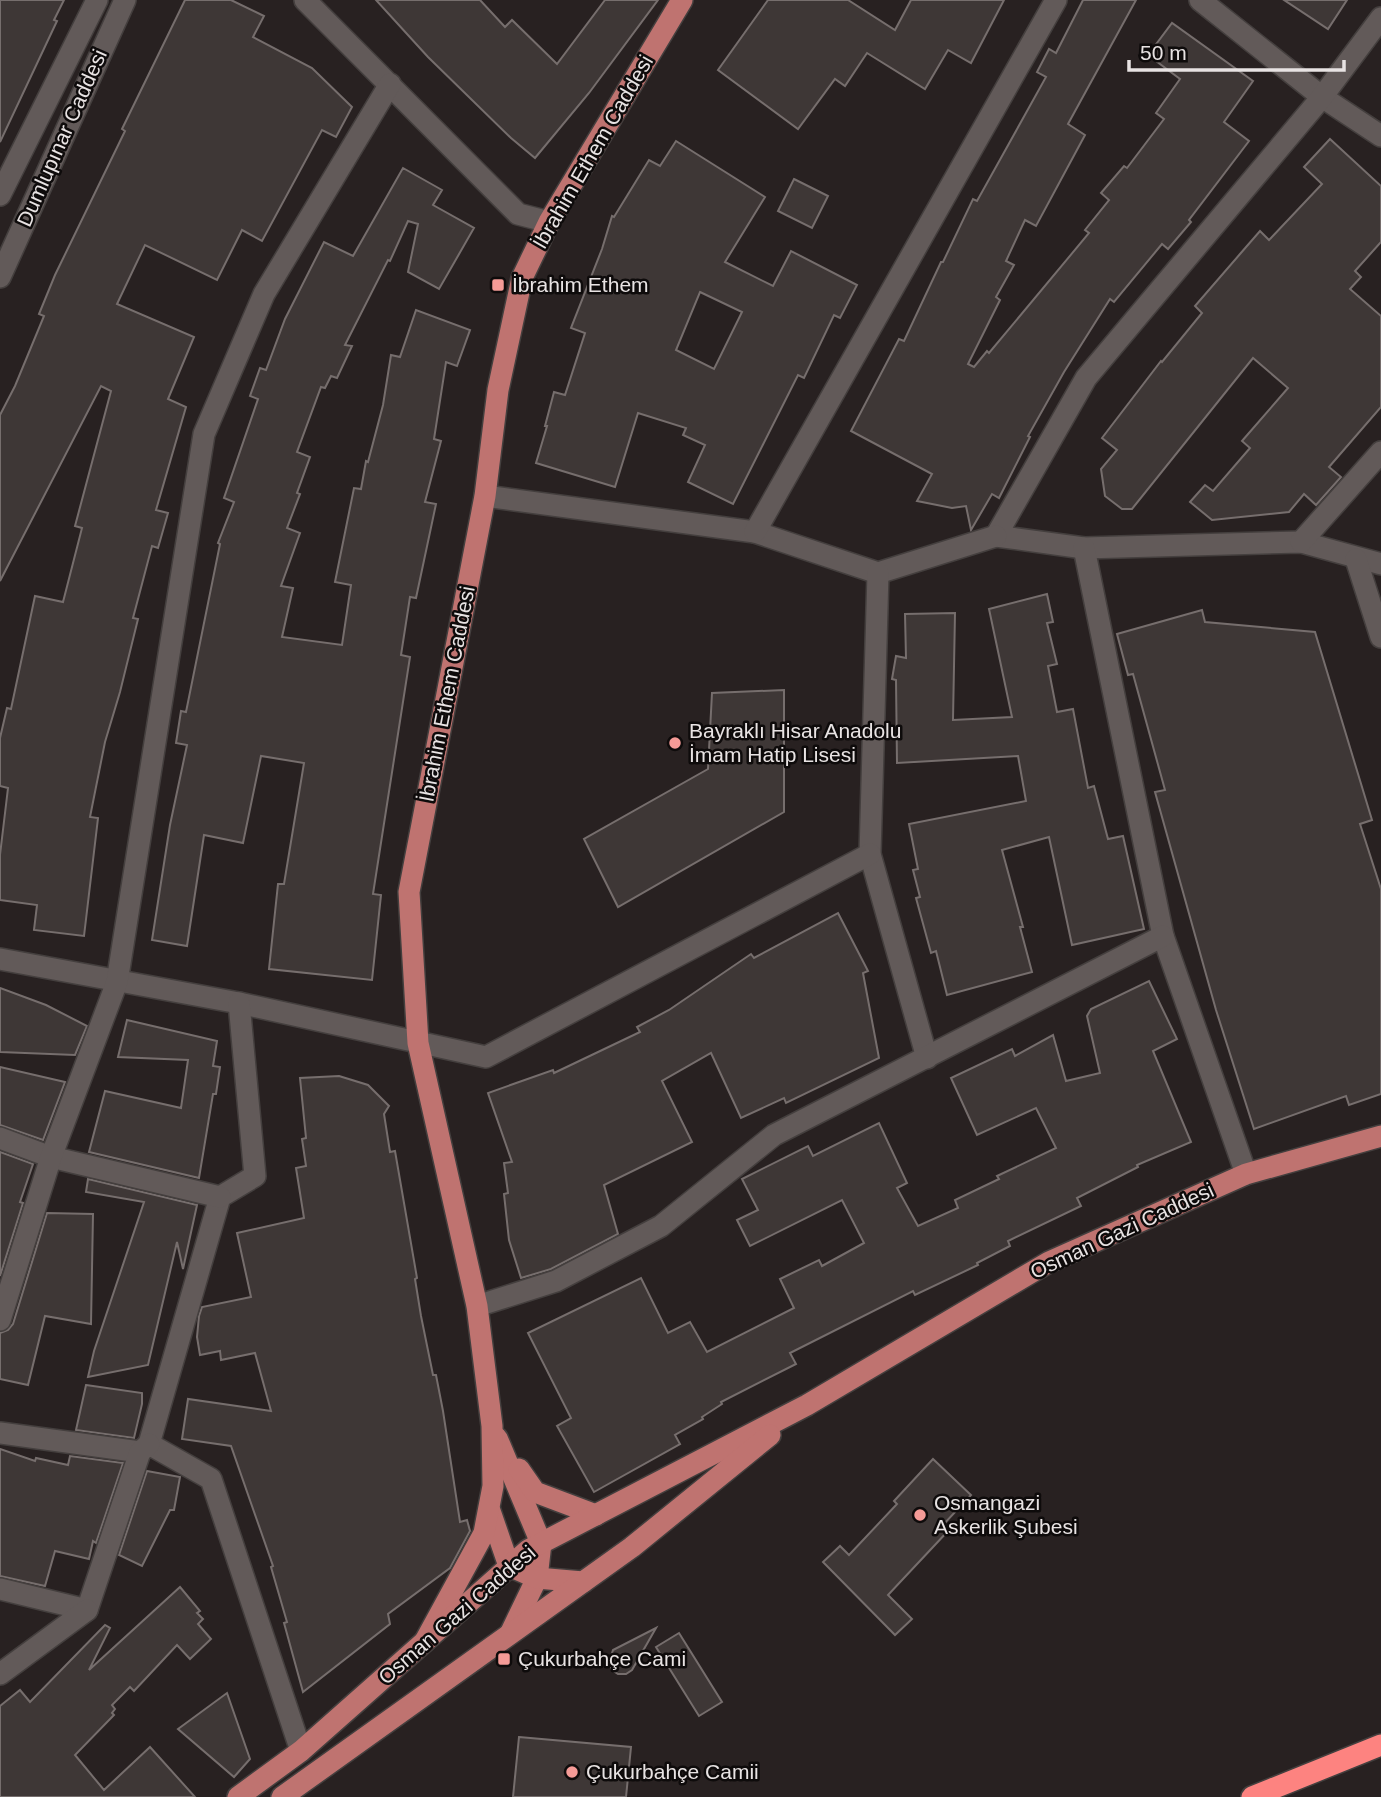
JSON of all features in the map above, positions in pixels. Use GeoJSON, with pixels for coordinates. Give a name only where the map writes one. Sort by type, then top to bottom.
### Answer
{"type":"FeatureCollection","features":[{"type":"Feature","properties":{"kind":"highway"},"geometry":{"type":"LineString","coordinates":[[1252,1797],[1381,1745]]}},
{"type":"Feature","properties":{"kind":"main road","name":"İbrahim Ethem Caddesi"},"geometry":{"type":"LineString","coordinates":[[425,1641],[484,1533],[493,1486],[492,1426],[477,1306],[418,1043],[410,892],[485,496],[498,390],[522,278],[549,222],[682,0]]}},
{"type":"Feature","properties":{"kind":"main road","name":"Osman Gazi Caddesi"},"geometry":{"type":"LineString","coordinates":[[238,1797],[300,1751],[527,1550],[807,1405],[1049,1262],[1246,1174],[1381,1136]]}},
{"type":"Feature","properties":{"kind":"main road","name":"Osman Gazi Caddesi"},"geometry":{"type":"LineString","coordinates":[[282,1797],[632,1547],[807,1405]]}},
{"type":"Feature","properties":{"kind":"main road","name":"İbrahim Ethem Caddesi"},"geometry":{"type":"LineString","coordinates":[[492,1426],[536,1492],[596,1515]]}},
{"type":"Feature","properties":{"kind":"main road","name":"İbrahim Ethem Caddesi"},"geometry":{"type":"LineString","coordinates":[[492,1426],[541,1543],[537,1578],[509,1636]]}},
{"type":"Feature","properties":{"kind":"main road","name":"İbrahim Ethem Caddesi"},"geometry":{"type":"LineString","coordinates":[[489,1509],[509,1566]]}},
{"type":"Feature","properties":{"kind":"main road"},"geometry":{"type":"LineString","coordinates":[[509,1566],[537,1578],[583,1582]]}},
{"type":"Feature","properties":{"kind":"street","name":"Dumlupınar Caddesi"},"geometry":{"type":"LineString","coordinates":[[0,195],[97,0]]}},
{"type":"Feature","properties":{"kind":"street","name":"Dumlupınar Caddesi"},"geometry":{"type":"LineString","coordinates":[[0,277],[125,0]]}},
{"type":"Feature","properties":{"kind":"street"},"geometry":{"type":"LineString","coordinates":[[305,0],[518,214],[549,222]]}},
{"type":"Feature","properties":{"kind":"street"},"geometry":{"type":"LineString","coordinates":[[755,532],[1056,0]]}},
{"type":"Feature","properties":{"kind":"street"},"geometry":{"type":"LineString","coordinates":[[1200,0],[1322,97],[1381,136]]}},
{"type":"Feature","properties":{"kind":"street"},"geometry":{"type":"LineString","coordinates":[[996,536],[1086,378],[1322,97],[1381,18]]}},
{"type":"Feature","properties":{"kind":"street"},"geometry":{"type":"LineString","coordinates":[[0,1320],[51,1157],[117,982],[204,434],[264,294],[390,84]]}},
{"type":"Feature","properties":{"kind":"street"},"geometry":{"type":"LineString","coordinates":[[1301,542],[1381,452]]}},
{"type":"Feature","properties":{"kind":"street"},"geometry":{"type":"LineString","coordinates":[[485,496],[755,532],[878,573],[996,536],[1084,548],[1301,542],[1381,564]]}},
{"type":"Feature","properties":{"kind":"street"},"geometry":{"type":"LineString","coordinates":[[1084,548],[1163,936],[1246,1174]]}},
{"type":"Feature","properties":{"kind":"street"},"geometry":{"type":"LineString","coordinates":[[1356,559],[1381,637]]}},
{"type":"Feature","properties":{"kind":"street"},"geometry":{"type":"LineString","coordinates":[[878,573],[870,854],[927,1058]]}},
{"type":"Feature","properties":{"kind":"street"},"geometry":{"type":"LineString","coordinates":[[0,958],[239,1003],[486,1057],[870,854]]}},
{"type":"Feature","properties":{"kind":"street"},"geometry":{"type":"LineString","coordinates":[[477,1306],[556,1281],[661,1226],[774,1135],[1163,936]]}},
{"type":"Feature","properties":{"kind":"street"},"geometry":{"type":"LineString","coordinates":[[0,1674],[87,1610],[144,1448],[220,1197],[255,1176],[239,1003]]}},
{"type":"Feature","properties":{"kind":"street"},"geometry":{"type":"LineString","coordinates":[[0,1138],[51,1157],[220,1197]]}},
{"type":"Feature","properties":{"kind":"street"},"geometry":{"type":"LineString","coordinates":[[0,1433],[144,1448],[211,1479],[300,1751]]}},
{"type":"Feature","properties":{"kind":"street"},"geometry":{"type":"LineString","coordinates":[[0,1589],[87,1610]]}},
{"type":"Feature","properties":{"kind":"building"},"geometry":{"type":"Polygon","coordinates":[[[0,0],[64,0],[54,20],[57,21],[0,142],[0,0]]]}},
{"type":"Feature","properties":{"kind":"building"},"geometry":{"type":"Polygon","coordinates":[[[185,0],[231,0],[264,16],[253,37],[312,68],[352,107],[336,137],[322,130],[262,241],[242,230],[217,280],[145,245],[117,304],[194,337],[168,399],[186,407],[156,510],[168,513],[158,548],[152,546],[133,618],[138,619],[105,742],[90,817],[98,818],[84,936],[34,930],[37,905],[0,900],[0,855],[8,788],[0,786],[0,738],[7,708],[11,709],[35,596],[63,602],[82,528],[75,526],[111,391],[101,386],[0,581],[0,415],[44,316],[39,314],[55,275],[185,0]]]}},
{"type":"Feature","properties":{"kind":"building"},"geometry":{"type":"Polygon","coordinates":[[[376,0],[480,0],[505,27],[512,20],[557,64],[605,0],[658,0],[589,93],[535,158],[428,57],[376,0]]]}},
{"type":"Feature","properties":{"kind":"building"},"geometry":{"type":"Polygon","coordinates":[[[768,0],[848,0],[895,30],[911,0],[1004,0],[971,63],[948,50],[925,89],[867,53],[845,86],[835,79],[798,129],[718,70],[768,0]]]}},
{"type":"Feature","properties":{"kind":"building"},"geometry":{"type":"Polygon","coordinates":[[[1083,0],[1136,0],[1068,124],[1085,135],[1036,226],[1025,220],[1006,261],[1014,265],[996,297],[1000,300],[968,364],[974,367],[987,351],[989,353],[1089,233],[1085,230],[1109,200],[1101,193],[1124,166],[1127,168],[1164,119],[1156,113],[1180,79],[1148,55],[1172,23],[1253,81],[1224,122],[1249,141],[1189,220],[1191,222],[1168,249],[1162,244],[1114,302],[1110,299],[1028,436],[1030,437],[999,498],[992,494],[971,530],[966,506],[952,508],[917,501],[932,474],[851,431],[899,339],[904,341],[973,199],[977,201],[1046,77],[1037,72],[1049,49],[1056,53],[1083,0]]]}},
{"type":"Feature","properties":{"kind":"building"},"geometry":{"type":"Polygon","coordinates":[[[1284,0],[1347,0],[1328,29],[1284,0]]]}},
{"type":"Feature","properties":{"kind":"building"},"geometry":{"type":"Polygon","coordinates":[[[1330,139],[1381,186],[1381,242],[1355,271],[1361,277],[1350,289],[1381,316],[1381,407],[1329,467],[1341,477],[1316,505],[1304,494],[1289,512],[1212,520],[1190,502],[1205,485],[1213,491],[1250,448],[1242,441],[1288,388],[1253,358],[1132,509],[1122,509],[1105,496],[1101,469],[1117,450],[1102,438],[1202,313],[1195,306],[1240,254],[1260,231],[1269,240],[1322,184],[1304,167],[1330,139]]]}},
{"type":"Feature","properties":{"kind":"building"},"geometry":{"type":"Polygon","coordinates":[[[676,141],[765,197],[725,262],[773,286],[791,251],[857,285],[840,318],[834,315],[804,378],[798,375],[733,504],[688,482],[705,445],[683,435],[686,428],[638,413],[615,487],[536,463],[554,392],[565,395],[585,333],[571,328],[612,216],[614,217],[649,160],[660,166],[676,141]],[[700,292],[676,350],[714,369],[742,312],[700,292]]]}},
{"type":"Feature","properties":{"kind":"building"},"geometry":{"type":"Polygon","coordinates":[[[403,168],[442,190],[433,205],[474,228],[439,289],[408,272],[418,224],[408,221],[345,345],[352,346],[337,378],[331,376],[325,388],[321,387],[297,452],[310,457],[287,528],[300,533],[281,586],[293,588],[282,637],[342,645],[351,585],[335,582],[354,488],[361,489],[366,461],[368,462],[383,405],[391,355],[400,357],[416,310],[470,330],[457,366],[446,362],[434,439],[441,441],[425,502],[436,504],[416,598],[410,597],[401,655],[410,657],[373,894],[381,895],[372,980],[269,969],[278,884],[284,884],[304,763],[261,756],[243,843],[204,835],[187,946],[152,940],[170,825],[187,745],[176,743],[181,711],[186,712],[220,544],[218,543],[234,502],[224,498],[258,399],[250,396],[260,368],[266,370],[285,319],[324,242],[353,256],[403,168]]]}},
{"type":"Feature","properties":{"kind":"building"},"geometry":{"type":"Polygon","coordinates":[[[794,179],[828,196],[812,228],[778,211],[794,179]]]}},
{"type":"Feature","properties":{"kind":"building"},"geometry":{"type":"Polygon","coordinates":[[[1047,594],[1053,622],[1047,623],[1057,664],[1048,666],[1057,712],[1073,709],[1088,788],[1094,786],[1108,839],[1123,836],[1144,929],[1072,945],[1049,837],[1002,850],[1032,972],[947,995],[936,951],[931,953],[916,898],[920,897],[913,870],[918,869],[909,824],[1026,801],[1018,756],[897,763],[896,680],[892,679],[896,656],[906,658],[905,614],[955,613],[953,720],[1012,717],[989,609],[1047,594]]]}},
{"type":"Feature","properties":{"kind":"building"},"geometry":{"type":"Polygon","coordinates":[[[1202,610],[1205,622],[1315,632],[1372,820],[1360,824],[1381,889],[1381,1094],[1349,1105],[1346,1096],[1254,1129],[1216,1010],[1155,792],[1165,790],[1133,674],[1128,675],[1117,634],[1202,610]]]}},
{"type":"Feature","properties":{"kind":"building","name":"Bayraklı Hisar Anadolu İmam Hatip Lisesi"},"geometry":{"type":"Polygon","coordinates":[[[784,690],[784,812],[618,907],[584,839],[708,769],[712,693],[784,690]]]}},
{"type":"Feature","properties":{"kind":"building"},"geometry":{"type":"Polygon","coordinates":[[[838,913],[868,971],[863,973],[879,1058],[786,1103],[784,1098],[741,1118],[711,1053],[662,1081],[692,1142],[604,1185],[618,1234],[551,1269],[521,1278],[509,1240],[504,1194],[508,1193],[504,1163],[512,1162],[488,1093],[553,1070],[554,1073],[640,1032],[637,1027],[669,1010],[751,954],[754,958],[838,913]]]}},
{"type":"Feature","properties":{"kind":"building"},"geometry":{"type":"Polygon","coordinates":[[[1149,981],[1177,1039],[1153,1051],[1191,1142],[1137,1165],[1138,1167],[1077,1198],[1081,1206],[1008,1241],[1010,1246],[977,1263],[978,1265],[915,1295],[913,1291],[790,1353],[796,1364],[721,1402],[722,1404],[702,1417],[703,1419],[675,1435],[680,1444],[594,1492],[557,1426],[571,1418],[528,1333],[641,1278],[668,1333],[690,1322],[707,1352],[794,1308],[780,1279],[819,1260],[822,1266],[864,1243],[842,1200],[750,1246],[737,1220],[758,1210],[742,1179],[808,1146],[813,1156],[879,1123],[907,1183],[897,1188],[918,1226],[958,1208],[955,1200],[999,1179],[997,1176],[1056,1148],[1036,1108],[977,1135],[951,1078],[1012,1049],[1015,1056],[1053,1035],[1066,1081],[1100,1073],[1087,1016],[1091,1009],[1149,981]]]}},
{"type":"Feature","properties":{"kind":"building"},"geometry":{"type":"Polygon","coordinates":[[[0,988],[46,1005],[87,1026],[75,1055],[0,1052],[0,988]]]}},
{"type":"Feature","properties":{"kind":"building"},"geometry":{"type":"Polygon","coordinates":[[[127,1020],[217,1041],[213,1066],[220,1067],[199,1178],[89,1152],[105,1091],[181,1108],[188,1060],[118,1057],[127,1020]]]}},
{"type":"Feature","properties":{"kind":"building"},"geometry":{"type":"Polygon","coordinates":[[[0,1067],[65,1082],[43,1140],[0,1125],[0,1067]]]}},
{"type":"Feature","properties":{"kind":"building"},"geometry":{"type":"Polygon","coordinates":[[[339,1076],[368,1085],[389,1106],[384,1114],[390,1152],[395,1151],[421,1316],[443,1411],[460,1522],[467,1520],[470,1531],[450,1568],[388,1614],[390,1624],[303,1692],[284,1623],[287,1622],[271,1567],[273,1566],[231,1446],[182,1439],[188,1399],[271,1411],[255,1353],[221,1360],[220,1351],[200,1355],[197,1337],[199,1316],[202,1307],[251,1297],[237,1233],[304,1218],[296,1168],[306,1166],[302,1139],[306,1138],[300,1078],[339,1076]]]}},
{"type":"Feature","properties":{"kind":"building"},"geometry":{"type":"Polygon","coordinates":[[[0,1152],[33,1164],[0,1276],[0,1152]]]}},
{"type":"Feature","properties":{"kind":"building"},"geometry":{"type":"Polygon","coordinates":[[[88,1179],[197,1205],[183,1269],[177,1242],[148,1365],[88,1377],[94,1351],[144,1202],[86,1192],[88,1179]]]}},
{"type":"Feature","properties":{"kind":"building"},"geometry":{"type":"Polygon","coordinates":[[[47,1213],[93,1214],[91,1324],[45,1316],[28,1385],[0,1379],[0,1333],[13,1324],[47,1213]]]}},
{"type":"Feature","properties":{"kind":"building"},"geometry":{"type":"Polygon","coordinates":[[[86,1385],[142,1393],[134,1438],[76,1430],[86,1385]]]}},
{"type":"Feature","properties":{"kind":"building"},"geometry":{"type":"Polygon","coordinates":[[[0,1449],[35,1461],[36,1458],[68,1465],[70,1456],[123,1463],[96,1543],[93,1541],[89,1559],[55,1551],[45,1586],[0,1576],[0,1449]]]}},
{"type":"Feature","properties":{"kind":"building"},"geometry":{"type":"Polygon","coordinates":[[[933,1459],[971,1495],[942,1526],[948,1531],[888,1595],[912,1619],[895,1635],[823,1562],[840,1546],[849,1555],[897,1504],[894,1501],[933,1459]]]}},
{"type":"Feature","properties":{"kind":"building"},"geometry":{"type":"Polygon","coordinates":[[[147,1471],[180,1477],[174,1510],[170,1510],[142,1566],[119,1555],[147,1471]]]}},
{"type":"Feature","properties":{"kind":"building"},"geometry":{"type":"Polygon","coordinates":[[[180,1587],[200,1611],[197,1613],[203,1619],[198,1624],[211,1639],[190,1659],[177,1645],[134,1691],[130,1687],[112,1705],[115,1709],[112,1713],[114,1715],[75,1755],[104,1790],[150,1747],[195,1797],[0,1797],[0,1706],[20,1690],[30,1702],[105,1625],[110,1628],[89,1670],[180,1587]]]}},
{"type":"Feature","properties":{"kind":"building"},"geometry":{"type":"Polygon","coordinates":[[[656,1628],[632,1670],[626,1674],[618,1674],[612,1670],[609,1663],[613,1650],[656,1628]]]}},
{"type":"Feature","properties":{"kind":"building"},"geometry":{"type":"Polygon","coordinates":[[[679,1633],[722,1702],[699,1716],[656,1647],[679,1633]]]}},
{"type":"Feature","properties":{"kind":"building"},"geometry":{"type":"Polygon","coordinates":[[[227,1693],[250,1759],[234,1777],[178,1729],[227,1693]]]}},
{"type":"Feature","properties":{"kind":"building","name":"Çukurbahçe Camii"},"geometry":{"type":"Polygon","coordinates":[[[519,1737],[631,1747],[626,1797],[513,1797],[519,1737]]]}},
{"type":"Feature","properties":{"kind":"place","name":"İbrahim Ethem"},"geometry":{"type":"Point","coordinates":[498,285]}},
{"type":"Feature","properties":{"kind":"place","name":"Bayraklı Hisar Anadolu İmam Hatip Lisesi"},"geometry":{"type":"Point","coordinates":[675,743]}},
{"type":"Feature","properties":{"kind":"place","name":"Osmangazi Askerlik Şubesi"},"geometry":{"type":"Point","coordinates":[920,1515]}},
{"type":"Feature","properties":{"kind":"place","name":"Çukurbahçe Cami"},"geometry":{"type":"Point","coordinates":[504,1659]}},
{"type":"Feature","properties":{"kind":"place","name":"Çukurbahçe Camii"},"geometry":{"type":"Point","coordinates":[572,1772]}}]}
